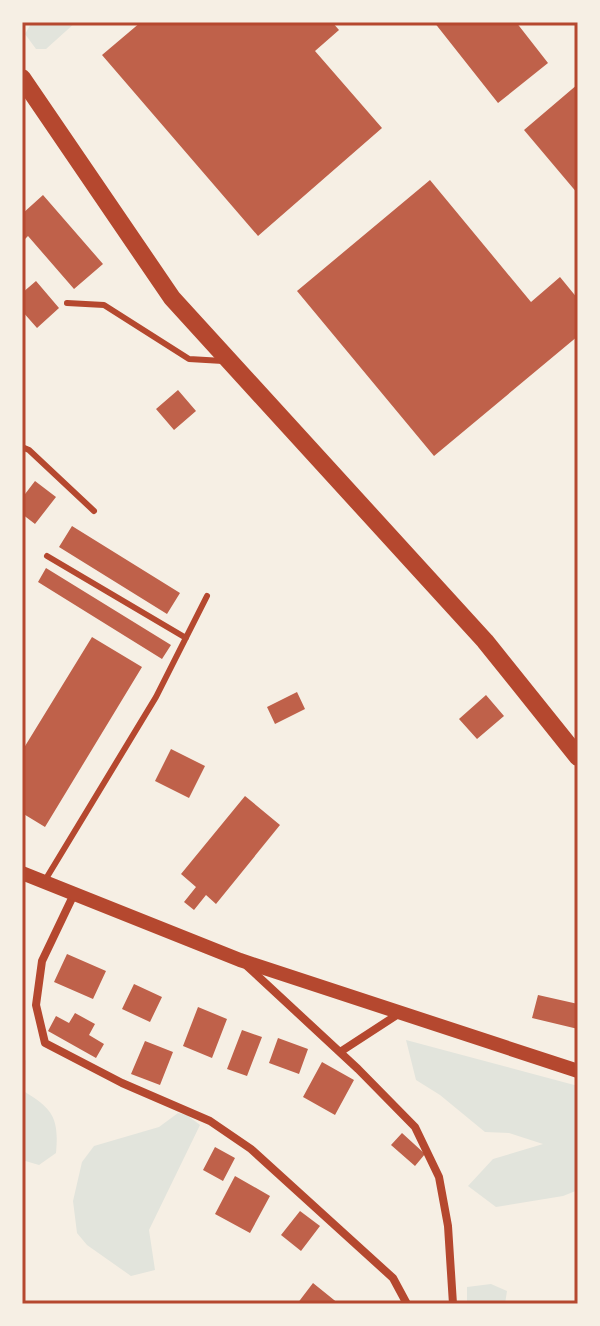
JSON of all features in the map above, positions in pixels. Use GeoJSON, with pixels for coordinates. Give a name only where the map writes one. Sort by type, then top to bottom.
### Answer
{"type":"FeatureCollection","features":[{"type":"Feature","properties":{"kind":"main road"},"geometry":{"type":"LineString","coordinates":[[22,78],[172,298],[485,641],[578,757]]}},
{"type":"Feature","properties":{"kind":"street"},"geometry":{"type":"LineString","coordinates":[[22,873],[240,960],[578,1071]]}},
{"type":"Feature","properties":{"kind":"street"},"geometry":{"type":"LineString","coordinates":[[74,894],[42,961],[36,1005],[45,1043],[122,1083],[210,1121],[251,1149],[393,1278],[407,1304]]}},
{"type":"Feature","properties":{"kind":"street"},"geometry":{"type":"LineString","coordinates":[[240,960],[340,1052],[415,1127],[439,1177],[448,1226],[453,1304]]}},
{"type":"Feature","properties":{"kind":"street"},"geometry":{"type":"LineString","coordinates":[[340,1052],[400,1013]]}},
{"type":"Feature","properties":{"kind":"lane"},"geometry":{"type":"LineString","coordinates":[[67,303],[104,305],[189,359],[230,362]]}},
{"type":"Feature","properties":{"kind":"lane"},"geometry":{"type":"LineString","coordinates":[[22,447],[29,450],[94,511]]}},
{"type":"Feature","properties":{"kind":"lane"},"geometry":{"type":"LineString","coordinates":[[47,556],[186,638]]}},
{"type":"Feature","properties":{"kind":"lane"},"geometry":{"type":"LineString","coordinates":[[44,882],[156,697],[207,596]]}},
{"type":"Feature","properties":{"kind":"shaded area"},"geometry":{"type":"Polygon","coordinates":[[[32,22],[76,22],[46,49],[36,49],[25,34],[32,22]]]}},
{"type":"Feature","properties":{"kind":"shaded area"},"geometry":{"type":"Polygon","coordinates":[[[406,1040],[578,1086],[578,1190],[563,1196],[496,1207],[468,1186],[493,1159],[543,1144],[509,1133],[485,1132],[440,1095],[416,1080],[406,1040]]]}},
{"type":"Feature","properties":{"kind":"shaded area"},"geometry":{"type":"Polygon","coordinates":[[[26,1060],[25,1092],[48,1110],[56,1132],[56,1153],[39,1165],[22,1160],[22,1062],[26,1060]]]}},
{"type":"Feature","properties":{"kind":"shaded area"},"geometry":{"type":"Polygon","coordinates":[[[178,1113],[187,1115],[200,1125],[149,1230],[155,1270],[131,1276],[87,1245],[77,1233],[73,1201],[82,1162],[94,1146],[159,1127],[178,1113]]]}},
{"type":"Feature","properties":{"kind":"shaded area"},"geometry":{"type":"Polygon","coordinates":[[[491,1284],[507,1291],[505,1304],[467,1304],[467,1287],[491,1284]]]}},
{"type":"Feature","properties":{"kind":"building"},"geometry":{"type":"Polygon","coordinates":[[[141,22],[332,22],[339,30],[315,51],[382,128],[258,236],[102,55],[141,22]]]}},
{"type":"Feature","properties":{"kind":"building"},"geometry":{"type":"Polygon","coordinates":[[[434,22],[516,22],[548,63],[498,103],[434,22]]]}},
{"type":"Feature","properties":{"kind":"building"},"geometry":{"type":"Polygon","coordinates":[[[578,84],[578,194],[524,130],[578,84]]]}},
{"type":"Feature","properties":{"kind":"building"},"geometry":{"type":"Polygon","coordinates":[[[430,180],[531,302],[560,277],[578,299],[578,336],[434,456],[297,291],[430,180]]]}},
{"type":"Feature","properties":{"kind":"building"},"geometry":{"type":"Polygon","coordinates":[[[43,195],[103,264],[74,289],[28,236],[22,242],[22,214],[43,195]]]}},
{"type":"Feature","properties":{"kind":"building"},"geometry":{"type":"Polygon","coordinates":[[[36,281],[59,308],[37,328],[22,311],[22,293],[36,281]]]}},
{"type":"Feature","properties":{"kind":"building"},"geometry":{"type":"Polygon","coordinates":[[[178,390],[196,411],[174,430],[156,409],[178,390]]]}},
{"type":"Feature","properties":{"kind":"building"},"geometry":{"type":"Polygon","coordinates":[[[35,481],[56,497],[35,524],[22,514],[22,498],[35,481]]]}},
{"type":"Feature","properties":{"kind":"building"},"geometry":{"type":"Polygon","coordinates":[[[72,526],[180,593],[167,614],[59,547],[72,526]]]}},
{"type":"Feature","properties":{"kind":"building"},"geometry":{"type":"Polygon","coordinates":[[[46,568],[171,645],[162,659],[38,582],[46,568]]]}},
{"type":"Feature","properties":{"kind":"building"},"geometry":{"type":"Polygon","coordinates":[[[92,637],[142,667],[45,827],[22,813],[22,751],[92,637]]]}},
{"type":"Feature","properties":{"kind":"building"},"geometry":{"type":"Polygon","coordinates":[[[297,692],[305,709],[275,724],[267,707],[297,692]]]}},
{"type":"Feature","properties":{"kind":"building"},"geometry":{"type":"Polygon","coordinates":[[[486,695],[504,716],[477,739],[459,719],[486,695]]]}},
{"type":"Feature","properties":{"kind":"building"},"geometry":{"type":"Polygon","coordinates":[[[171,749],[205,766],[189,798],[155,781],[171,749]]]}},
{"type":"Feature","properties":{"kind":"building"},"geometry":{"type":"Polygon","coordinates":[[[245,796],[280,825],[216,904],[206,895],[194,910],[184,902],[196,887],[181,874],[245,796]]]}},
{"type":"Feature","properties":{"kind":"building"},"geometry":{"type":"Polygon","coordinates":[[[67,954],[106,971],[93,999],[54,982],[67,954]]]}},
{"type":"Feature","properties":{"kind":"building"},"geometry":{"type":"Polygon","coordinates":[[[134,984],[162,997],[150,1022],[122,1009],[134,984]]]}},
{"type":"Feature","properties":{"kind":"building"},"geometry":{"type":"Polygon","coordinates":[[[538,995],[578,1004],[578,1029],[532,1018],[538,995]]]}},
{"type":"Feature","properties":{"kind":"building"},"geometry":{"type":"Polygon","coordinates":[[[198,1007],[227,1019],[212,1058],[183,1046],[198,1007]]]}},
{"type":"Feature","properties":{"kind":"building"},"geometry":{"type":"Polygon","coordinates":[[[75,1013],[95,1024],[89,1035],[104,1044],[96,1058],[48,1031],[56,1016],[69,1023],[75,1013]]]}},
{"type":"Feature","properties":{"kind":"building"},"geometry":{"type":"Polygon","coordinates":[[[242,1030],[262,1037],[247,1076],[227,1069],[242,1030]]]}},
{"type":"Feature","properties":{"kind":"building"},"geometry":{"type":"Polygon","coordinates":[[[278,1038],[308,1049],[299,1074],[269,1063],[278,1038]]]}},
{"type":"Feature","properties":{"kind":"building"},"geometry":{"type":"Polygon","coordinates":[[[145,1041],[173,1052],[160,1085],[131,1074],[145,1041]]]}},
{"type":"Feature","properties":{"kind":"building"},"geometry":{"type":"Polygon","coordinates":[[[322,1062],[354,1080],[335,1115],[303,1097],[322,1062]]]}},
{"type":"Feature","properties":{"kind":"building"},"geometry":{"type":"Polygon","coordinates":[[[402,1133],[425,1154],[415,1166],[391,1145],[402,1133]]]}},
{"type":"Feature","properties":{"kind":"building"},"geometry":{"type":"Polygon","coordinates":[[[215,1147],[235,1158],[223,1181],[203,1170],[215,1147]]]}},
{"type":"Feature","properties":{"kind":"building"},"geometry":{"type":"Polygon","coordinates":[[[235,1176],[270,1196],[250,1233],[215,1214],[235,1176]]]}},
{"type":"Feature","properties":{"kind":"building"},"geometry":{"type":"Polygon","coordinates":[[[300,1211],[320,1226],[301,1251],[281,1235],[300,1211]]]}},
{"type":"Feature","properties":{"kind":"building"},"geometry":{"type":"Polygon","coordinates":[[[313,1283],[339,1304],[297,1304],[313,1283]]]}}]}
